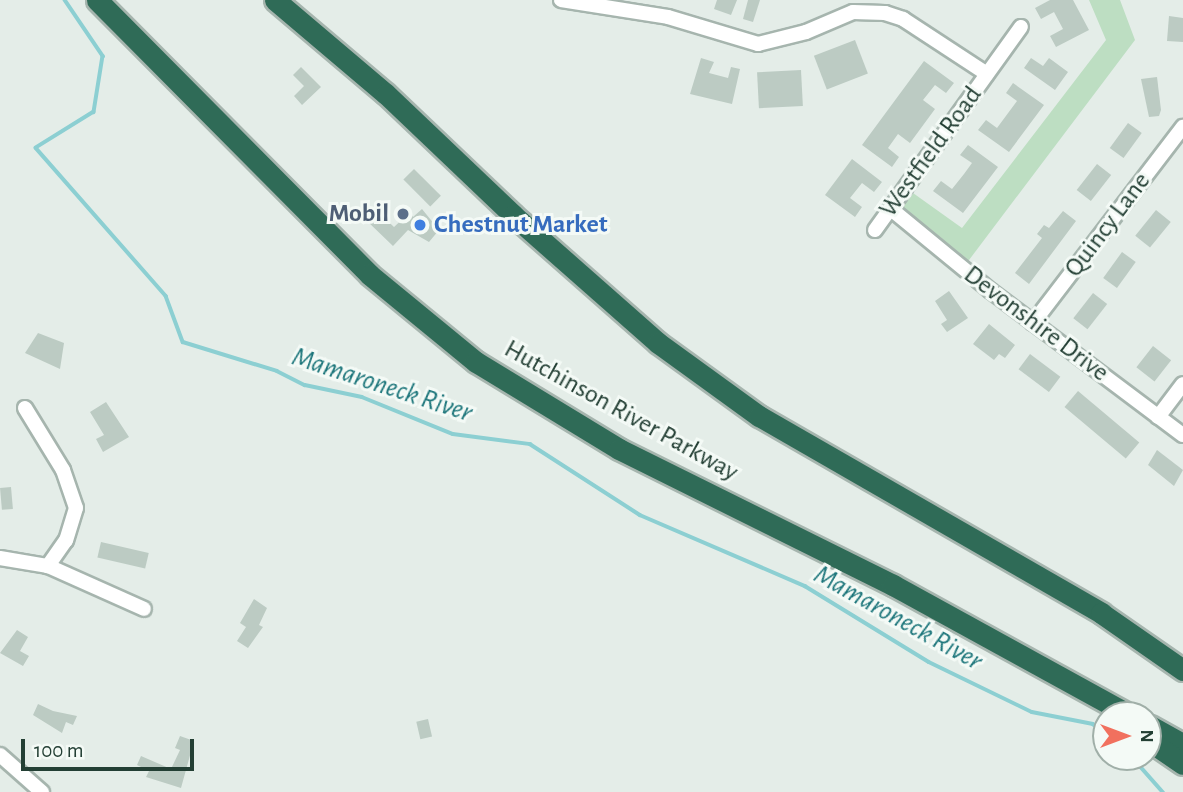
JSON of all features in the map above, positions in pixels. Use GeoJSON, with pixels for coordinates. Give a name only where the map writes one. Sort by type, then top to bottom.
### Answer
{"type":"FeatureCollection","features":[{"type":"Feature","properties":{"kind":"highway","name":"Hutchinson River Parkway"},"geometry":{"type":"LineString","coordinates":[[97,0],[370,275],[476,362],[619,449],[893,585],[1103,701]]}},
{"type":"Feature","properties":{"kind":"highway"},"geometry":{"type":"LineString","coordinates":[[275,0],[386,93],[521,223],[658,343],[760,416],[841,465],[1183,658]]}},
{"type":"Feature","properties":{"kind":"highway"},"geometry":{"type":"LineString","coordinates":[[1101,613],[1183,670]]}},
{"type":"Feature","properties":{"kind":"highway"},"geometry":{"type":"LineString","coordinates":[[1050,673],[1092,702]]}},
{"type":"Feature","properties":{"kind":"highway"},"geometry":{"type":"LineString","coordinates":[[1162,733],[1183,744]]}},
{"type":"Feature","properties":{"kind":"highway"},"geometry":{"type":"LineString","coordinates":[[1162,750],[1183,764]]}},
{"type":"Feature","properties":{"kind":"street","name":"Westfield Road"},"geometry":{"type":"LineString","coordinates":[[561,0],[668,17],[758,44],[806,32],[853,12],[885,13],[903,19],[988,74]]}},
{"type":"Feature","properties":{"kind":"street","name":"Westfield Road"},"geometry":{"type":"LineString","coordinates":[[875,230],[1021,27]]}},
{"type":"Feature","properties":{"kind":"street","name":"Quincy Lane"},"geometry":{"type":"LineString","coordinates":[[1033,323],[1183,127]]}},
{"type":"Feature","properties":{"kind":"street","name":"Devonshire Drive"},"geometry":{"type":"LineString","coordinates":[[891,209],[1033,323],[1183,435]]}},
{"type":"Feature","properties":{"kind":"street"},"geometry":{"type":"LineString","coordinates":[[1158,417],[1183,384]]}},
{"type":"Feature","properties":{"kind":"street"},"geometry":{"type":"LineString","coordinates":[[25,408],[63,470],[76,508],[66,540],[48,566]]}},
{"type":"Feature","properties":{"kind":"street"},"geometry":{"type":"LineString","coordinates":[[0,558],[48,566],[144,608]]}},
{"type":"Feature","properties":{"kind":"street"},"geometry":{"type":"LineString","coordinates":[[0,755],[42,792]]}},
{"type":"Feature","properties":{"kind":"green space"},"geometry":{"type":"Polygon","coordinates":[[[1089,0],[1120,0],[1135,40],[963,268],[891,209],[906,188],[962,228],[1106,40],[1089,0]]]}},
{"type":"Feature","properties":{"kind":"building"},"geometry":{"type":"Polygon","coordinates":[[[717,0],[737,0],[731,15],[714,9],[717,0]]]}},
{"type":"Feature","properties":{"kind":"building"},"geometry":{"type":"Polygon","coordinates":[[[748,0],[760,0],[753,22],[743,19],[748,0]]]}},
{"type":"Feature","properties":{"kind":"building"},"geometry":{"type":"Polygon","coordinates":[[[1050,0],[1073,0],[1089,30],[1056,47],[1050,36],[1063,29],[1054,12],[1041,19],[1035,8],[1050,0]]]}},
{"type":"Feature","properties":{"kind":"building"},"geometry":{"type":"Polygon","coordinates":[[[1169,16],[1183,18],[1183,42],[1167,41],[1169,16]]]}},
{"type":"Feature","properties":{"kind":"building"},"geometry":{"type":"Polygon","coordinates":[[[855,40],[868,74],[827,89],[814,56],[855,40]]]}},
{"type":"Feature","properties":{"kind":"building"},"geometry":{"type":"Polygon","coordinates":[[[701,58],[714,62],[709,73],[728,78],[731,67],[740,69],[732,104],[690,94],[701,58]]]}},
{"type":"Feature","properties":{"kind":"building"},"geometry":{"type":"Polygon","coordinates":[[[1031,58],[1043,66],[1049,58],[1068,72],[1055,90],[1024,68],[1031,58]]]}},
{"type":"Feature","properties":{"kind":"building"},"geometry":{"type":"Polygon","coordinates":[[[924,61],[954,83],[946,93],[935,85],[923,100],[935,109],[910,143],[898,134],[888,148],[899,157],[892,167],[862,145],[924,61]]]}},
{"type":"Feature","properties":{"kind":"building"},"geometry":{"type":"Polygon","coordinates":[[[301,67],[321,87],[302,105],[294,96],[304,86],[293,75],[301,67]]]}},
{"type":"Feature","properties":{"kind":"building"},"geometry":{"type":"Polygon","coordinates":[[[801,70],[803,106],[759,108],[757,72],[801,70]]]}},
{"type":"Feature","properties":{"kind":"building"},"geometry":{"type":"Polygon","coordinates":[[[1157,77],[1161,110],[1159,116],[1149,117],[1141,79],[1157,77]]]}},
{"type":"Feature","properties":{"kind":"building"},"geometry":{"type":"Polygon","coordinates":[[[1013,83],[1044,105],[1009,152],[978,130],[986,120],[997,128],[1017,101],[1006,93],[1013,83]]]}},
{"type":"Feature","properties":{"kind":"building"},"geometry":{"type":"Polygon","coordinates":[[[1128,123],[1142,133],[1124,158],[1110,148],[1128,123]]]}},
{"type":"Feature","properties":{"kind":"building"},"geometry":{"type":"Polygon","coordinates":[[[968,145],[998,167],[963,213],[933,191],[941,181],[952,189],[964,174],[972,163],[960,155],[968,145]]]}},
{"type":"Feature","properties":{"kind":"building"},"geometry":{"type":"Polygon","coordinates":[[[852,159],[882,182],[874,192],[862,183],[850,198],[862,207],[855,217],[825,195],[852,159]]]}},
{"type":"Feature","properties":{"kind":"building"},"geometry":{"type":"Polygon","coordinates":[[[1097,164],[1111,175],[1091,201],[1077,190],[1097,164]]]}},
{"type":"Feature","properties":{"kind":"building"},"geometry":{"type":"Polygon","coordinates":[[[414,169],[441,196],[430,206],[403,180],[414,169]]]}},
{"type":"Feature","properties":{"kind":"building"},"geometry":{"type":"Polygon","coordinates":[[[422,209],[439,230],[429,242],[408,230],[393,246],[366,220],[376,210],[394,227],[409,213],[413,217],[422,209]]]}},
{"type":"Feature","properties":{"kind":"building"},"geometry":{"type":"Polygon","coordinates":[[[1156,210],[1171,222],[1150,248],[1135,236],[1156,210]]]}},
{"type":"Feature","properties":{"kind":"building"},"geometry":{"type":"Polygon","coordinates":[[[1063,211],[1076,221],[1029,284],[1015,273],[1042,238],[1037,234],[1044,225],[1049,228],[1063,211]]]}},
{"type":"Feature","properties":{"kind":"building"},"geometry":{"type":"Polygon","coordinates":[[[1122,252],[1136,262],[1117,288],[1103,278],[1122,252]]]}},
{"type":"Feature","properties":{"kind":"building"},"geometry":{"type":"Polygon","coordinates":[[[949,291],[968,318],[947,332],[941,324],[947,320],[935,301],[949,291]]]}},
{"type":"Feature","properties":{"kind":"building"},"geometry":{"type":"Polygon","coordinates":[[[1093,293],[1107,304],[1087,329],[1073,318],[1093,293]]]}},
{"type":"Feature","properties":{"kind":"building"},"geometry":{"type":"Polygon","coordinates":[[[989,324],[1015,345],[1005,358],[999,354],[994,360],[973,344],[989,324]]]}},
{"type":"Feature","properties":{"kind":"building"},"geometry":{"type":"Polygon","coordinates":[[[38,333],[64,343],[60,369],[25,353],[38,333]]]}},
{"type":"Feature","properties":{"kind":"building"},"geometry":{"type":"Polygon","coordinates":[[[1153,346],[1171,360],[1155,381],[1136,367],[1153,346]]]}},
{"type":"Feature","properties":{"kind":"building"},"geometry":{"type":"Polygon","coordinates":[[[1030,354],[1060,377],[1049,392],[1019,369],[1030,354]]]}},
{"type":"Feature","properties":{"kind":"building"},"geometry":{"type":"Polygon","coordinates":[[[1078,391],[1139,442],[1126,459],[1065,407],[1078,391]]]}},
{"type":"Feature","properties":{"kind":"building"},"geometry":{"type":"Polygon","coordinates":[[[106,402],[129,437],[103,452],[96,439],[104,435],[90,412],[106,402]]]}},
{"type":"Feature","properties":{"kind":"building"},"geometry":{"type":"Polygon","coordinates":[[[1157,450],[1183,470],[1174,486],[1148,465],[1157,450]]]}},
{"type":"Feature","properties":{"kind":"building"},"geometry":{"type":"Polygon","coordinates":[[[11,487],[13,509],[2,510],[0,488],[11,487]]]}},
{"type":"Feature","properties":{"kind":"building"},"geometry":{"type":"Polygon","coordinates":[[[101,542],[149,553],[145,569],[97,558],[101,542]]]}},
{"type":"Feature","properties":{"kind":"building"},"geometry":{"type":"Polygon","coordinates":[[[254,599],[267,608],[259,625],[263,627],[248,648],[237,641],[246,627],[240,623],[254,599]]]}},
{"type":"Feature","properties":{"kind":"building"},"geometry":{"type":"Polygon","coordinates":[[[17,630],[28,637],[20,651],[29,656],[23,666],[0,653],[17,630]]]}},
{"type":"Feature","properties":{"kind":"building"},"geometry":{"type":"Polygon","coordinates":[[[38,704],[53,711],[77,716],[73,725],[66,722],[62,733],[33,715],[38,704]]]}},
{"type":"Feature","properties":{"kind":"building"},"geometry":{"type":"Polygon","coordinates":[[[428,719],[432,737],[420,739],[416,722],[428,719]]]}},
{"type":"Feature","properties":{"kind":"building"},"geometry":{"type":"Polygon","coordinates":[[[180,736],[194,741],[181,788],[146,777],[149,771],[137,765],[141,756],[171,769],[180,750],[175,748],[180,736]]]}},
{"type":"Feature","properties":{"kind":"waterway","name":"Mamaroneck River"},"geometry":{"type":"LineString","coordinates":[[65,0],[103,56],[94,112],[36,148],[166,296],[183,342],[277,371],[305,385],[362,397],[453,434],[530,444],[640,515],[805,586],[929,662],[1032,712],[1092,724]]}},
{"type":"Feature","properties":{"kind":"waterway","name":"Mamaroneck River"},"geometry":{"type":"LineString","coordinates":[[1144,771],[1163,792]]}},
{"type":"Feature","properties":{"kind":"place","name":"Mobil"},"geometry":{"type":"Point","coordinates":[403,214]}},
{"type":"Feature","properties":{"kind":"place","name":"Chestnut Market"},"geometry":{"type":"Point","coordinates":[420,225]}}]}
